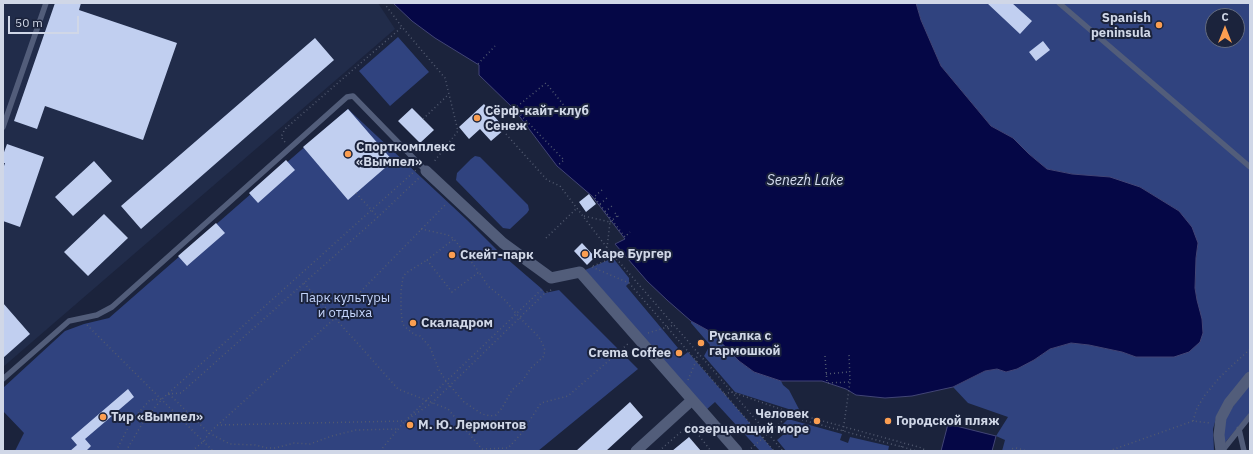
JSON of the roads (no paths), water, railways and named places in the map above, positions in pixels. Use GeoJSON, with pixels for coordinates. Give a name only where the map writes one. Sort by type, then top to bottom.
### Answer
{"type":"FeatureCollection","features":[{"type":"Feature","properties":{"kind":"street"},"geometry":{"type":"LineString","coordinates":[[423,168],[504,243],[551,278],[580,272],[737,451]]}},
{"type":"Feature","properties":{"kind":"street"},"geometry":{"type":"LineString","coordinates":[[1221,451],[1218,434],[1223,413],[1229,403],[1250,377]]}},
{"type":"Feature","properties":{"kind":"street"},"geometry":{"type":"LineString","coordinates":[[636,451],[692,400]]}},
{"type":"Feature","properties":{"kind":"lane"},"geometry":{"type":"LineString","coordinates":[[3,127],[46,3]]}},
{"type":"Feature","properties":{"kind":"lane"},"geometry":{"type":"LineString","coordinates":[[1059,3],[1250,167]]}},
{"type":"Feature","properties":{"kind":"lane"},"geometry":{"type":"LineString","coordinates":[[3,378],[69,321],[101,314],[112,307],[347,97],[353,96],[423,168]]}},
{"type":"Feature","properties":{"kind":"lane"},"geometry":{"type":"LineString","coordinates":[[1221,451],[1250,416]]}},
{"type":"Feature","properties":{"kind":"lane"},"geometry":{"type":"LineString","coordinates":[[1239,429],[1244,451]]}},
{"type":"Feature","properties":{"kind":"water","name":"Senezh Lake"},"geometry":{"type":"Polygon","coordinates":[[[393,3],[916,3],[921,20],[941,66],[991,126],[1013,138],[1047,169],[1072,174],[1110,177],[1140,187],[1179,211],[1192,227],[1198,243],[1195,288],[1202,319],[1203,333],[1200,342],[1189,352],[1174,357],[1136,357],[1122,352],[1071,343],[1050,349],[1017,369],[1006,372],[997,369],[985,371],[953,387],[912,396],[885,398],[856,395],[846,389],[822,381],[781,381],[754,372],[739,361],[711,332],[691,321],[647,281],[615,244],[625,239],[592,196],[557,166],[514,109],[479,75],[479,65],[435,38],[412,21],[393,3]]]}},
{"type":"Feature","properties":{"kind":"water"},"geometry":{"type":"Polygon","coordinates":[[[948,424],[996,436],[992,451],[941,451],[948,424]]]}},
{"type":"Feature","properties":{"kind":"place","name":"Spanish peninsula"},"geometry":{"type":"Point","coordinates":[1159,25]}},
{"type":"Feature","properties":{"kind":"place","name":"Сёрф-кайт-клуб Сенеж"},"geometry":{"type":"Point","coordinates":[477,118]}},
{"type":"Feature","properties":{"kind":"place","name":"Спорткомплекс «Вымпел»"},"geometry":{"type":"Point","coordinates":[348,154]}},
{"type":"Feature","properties":{"kind":"place","name":"Каре Бургер"},"geometry":{"type":"Point","coordinates":[585,254]}},
{"type":"Feature","properties":{"kind":"place","name":"Скейт-парк"},"geometry":{"type":"Point","coordinates":[452,255]}},
{"type":"Feature","properties":{"kind":"place","name":"Скаладром"},"geometry":{"type":"Point","coordinates":[413,323]}},
{"type":"Feature","properties":{"kind":"place","name":"Русалка с гармошкой"},"geometry":{"type":"Point","coordinates":[701,343]}},
{"type":"Feature","properties":{"kind":"place","name":"Crema Coffee"},"geometry":{"type":"Point","coordinates":[679,353]}},
{"type":"Feature","properties":{"kind":"place","name":"Тир «Вымпел»"},"geometry":{"type":"Point","coordinates":[103,417]}},
{"type":"Feature","properties":{"kind":"place","name":"Человек созерцающий море"},"geometry":{"type":"Point","coordinates":[817,421]}},
{"type":"Feature","properties":{"kind":"place","name":"Городской пляж"},"geometry":{"type":"Point","coordinates":[888,421]}},
{"type":"Feature","properties":{"kind":"place","name":"М. Ю. Лермонтов"},"geometry":{"type":"Point","coordinates":[410,425]}},
{"type":"Feature","properties":{"kind":"park label","name":"Парк культуры и отдыха"},"geometry":{"type":"Point","coordinates":[345,306]}}]}
